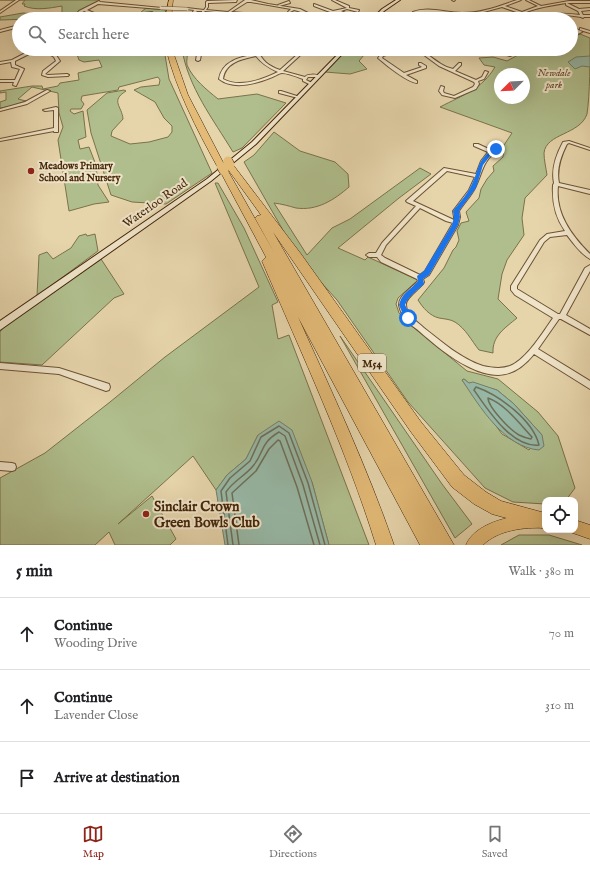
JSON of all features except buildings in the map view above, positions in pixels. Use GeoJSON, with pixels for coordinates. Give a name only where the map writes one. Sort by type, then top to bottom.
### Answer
{"type":"FeatureCollection","features":[{"type":"Feature","properties":{"kind":"highway"},"geometry":{"type":"LineString","coordinates":[[169,12],[171,0]]}},
{"type":"Feature","properties":{"kind":"highway"},"geometry":{"type":"LineString","coordinates":[[176,12],[177,1]]}},
{"type":"Feature","properties":{"kind":"highway","name":"M54"},"geometry":{"type":"LineString","coordinates":[[171,56],[182,92],[227,166],[446,545]]}},
{"type":"Feature","properties":{"kind":"highway","name":"M54"},"geometry":{"type":"LineString","coordinates":[[178,56],[188,90],[227,166],[239,199],[348,445],[370,499],[384,545]]}},
{"type":"Feature","properties":{"kind":"highway","name":"M54"},"geometry":{"type":"LineString","coordinates":[[227,166],[297,257],[421,433],[458,481],[480,498],[498,508],[542,520]]}},
{"type":"Feature","properties":{"kind":"highway","name":"M54"},"geometry":{"type":"LineString","coordinates":[[239,199],[428,545]]}},
{"type":"Feature","properties":{"kind":"main road"},"geometry":{"type":"LineString","coordinates":[[473,545],[486,533],[499,528],[514,523],[542,521]]}},
{"type":"Feature","properties":{"kind":"main road"},"geometry":{"type":"LineString","coordinates":[[578,528],[590,532]]}},
{"type":"Feature","properties":{"kind":"street"},"geometry":{"type":"LineString","coordinates":[[0,12],[18,0]]}},
{"type":"Feature","properties":{"kind":"street"},"geometry":{"type":"LineString","coordinates":[[82,12],[102,0]]}},
{"type":"Feature","properties":{"kind":"street"},"geometry":{"type":"LineString","coordinates":[[333,0],[348,7],[348,9]]}},
{"type":"Feature","properties":{"kind":"street"},"geometry":{"type":"LineString","coordinates":[[381,12],[398,0]]}},
{"type":"Feature","properties":{"kind":"street"},"geometry":{"type":"LineString","coordinates":[[481,12],[520,0]]}},
{"type":"Feature","properties":{"kind":"street"},"geometry":{"type":"LineString","coordinates":[[527,0],[542,7]]}},
{"type":"Feature","properties":{"kind":"street"},"geometry":{"type":"LineString","coordinates":[[554,0],[579,10],[590,9]]}},
{"type":"Feature","properties":{"kind":"street"},"geometry":{"type":"LineString","coordinates":[[205,10],[207,2],[236,1]]}},
{"type":"Feature","properties":{"kind":"street"},"geometry":{"type":"LineString","coordinates":[[97,3],[231,12],[249,1],[306,12]]}},
{"type":"Feature","properties":{"kind":"street"},"geometry":{"type":"LineString","coordinates":[[275,6],[291,1]]}},
{"type":"Feature","properties":{"kind":"street"},"geometry":{"type":"LineString","coordinates":[[525,12],[542,7],[576,1],[590,2]]}},
{"type":"Feature","properties":{"kind":"street"},"geometry":{"type":"LineString","coordinates":[[315,5],[332,12]]}},
{"type":"Feature","properties":{"kind":"street"},"geometry":{"type":"LineString","coordinates":[[502,6],[519,12]]}},
{"type":"Feature","properties":{"kind":"street"},"geometry":{"type":"LineString","coordinates":[[140,12],[146,7]]}},
{"type":"Feature","properties":{"kind":"street"},"geometry":{"type":"LineString","coordinates":[[289,12],[294,9]]}},
{"type":"Feature","properties":{"kind":"street"},"geometry":{"type":"LineString","coordinates":[[339,11],[348,9],[358,11]]}},
{"type":"Feature","properties":{"kind":"street"},"geometry":{"type":"LineString","coordinates":[[416,12],[421,9],[443,12]]}},
{"type":"Feature","properties":{"kind":"street"},"geometry":{"type":"LineString","coordinates":[[85,10],[90,12]]}},
{"type":"Feature","properties":{"kind":"street"},"geometry":{"type":"LineString","coordinates":[[579,10],[582,17],[587,20]]}},
{"type":"Feature","properties":{"kind":"street"},"geometry":{"type":"LineString","coordinates":[[578,17],[590,16]]}},
{"type":"Feature","properties":{"kind":"street"},"geometry":{"type":"LineString","coordinates":[[0,31],[12,28]]}},
{"type":"Feature","properties":{"kind":"street"},"geometry":{"type":"LineString","coordinates":[[581,29],[589,31]]}},
{"type":"Feature","properties":{"kind":"street"},"geometry":{"type":"LineString","coordinates":[[0,31],[12,31]]}},
{"type":"Feature","properties":{"kind":"street"},"geometry":{"type":"LineString","coordinates":[[0,63],[13,61],[22,56]]}},
{"type":"Feature","properties":{"kind":"street"},"geometry":{"type":"LineString","coordinates":[[55,56],[58,61],[43,74],[48,76],[67,75]]}},
{"type":"Feature","properties":{"kind":"street"},"geometry":{"type":"LineString","coordinates":[[198,56],[198,58],[203,56]]}},
{"type":"Feature","properties":{"kind":"street"},"geometry":{"type":"LineString","coordinates":[[248,56],[229,65],[222,73],[221,79],[227,83],[237,84],[263,79],[281,71],[298,56]]}},
{"type":"Feature","properties":{"kind":"street"},"geometry":{"type":"LineString","coordinates":[[258,56],[260,60]]}},
{"type":"Feature","properties":{"kind":"street","name":"Waterloo Road"},"geometry":{"type":"LineString","coordinates":[[0,326],[209,180],[254,143],[338,56]]}},
{"type":"Feature","properties":{"kind":"street"},"geometry":{"type":"LineString","coordinates":[[383,56],[380,57],[403,75],[416,82]]}},
{"type":"Feature","properties":{"kind":"street"},"geometry":{"type":"LineString","coordinates":[[425,56],[440,66],[476,81],[483,78],[486,71]]}},
{"type":"Feature","properties":{"kind":"street"},"geometry":{"type":"LineString","coordinates":[[244,58],[260,60],[268,66],[305,78],[307,76],[318,76]]}},
{"type":"Feature","properties":{"kind":"street"},"geometry":{"type":"LineString","coordinates":[[0,81],[16,83],[22,69],[13,66],[13,61]]}},
{"type":"Feature","properties":{"kind":"street"},"geometry":{"type":"LineString","coordinates":[[403,75],[425,67],[420,64]]}},
{"type":"Feature","properties":{"kind":"street"},"geometry":{"type":"LineString","coordinates":[[453,71],[458,65]]}},
{"type":"Feature","properties":{"kind":"street"},"geometry":{"type":"LineString","coordinates":[[59,81],[61,76]]}},
{"type":"Feature","properties":{"kind":"street"},"geometry":{"type":"LineString","coordinates":[[305,78],[304,80],[311,84]]}},
{"type":"Feature","properties":{"kind":"street"},"geometry":{"type":"LineString","coordinates":[[442,87],[442,94],[454,97],[475,88],[477,84],[476,81]]}},
{"type":"Feature","properties":{"kind":"street"},"geometry":{"type":"LineString","coordinates":[[0,110],[20,106],[48,91]]}},
{"type":"Feature","properties":{"kind":"street"},"geometry":{"type":"LineString","coordinates":[[280,92],[298,97]]}},
{"type":"Feature","properties":{"kind":"street"},"geometry":{"type":"LineString","coordinates":[[0,140],[56,131],[56,108],[45,110]]}},
{"type":"Feature","properties":{"kind":"street"},"geometry":{"type":"LineString","coordinates":[[590,149],[569,142],[565,143],[556,165],[555,177],[557,184],[555,185],[554,198],[557,212],[568,233],[590,258]]}},
{"type":"Feature","properties":{"kind":"street"},"geometry":{"type":"LineString","coordinates":[[420,278],[427,273],[456,222],[456,211],[473,188],[480,165],[493,151],[476,145]]}},
{"type":"Feature","properties":{"kind":"street"},"geometry":{"type":"LineString","coordinates":[[456,222],[418,207],[409,201],[446,169],[477,176]]}},
{"type":"Feature","properties":{"kind":"street"},"geometry":{"type":"LineString","coordinates":[[557,184],[590,192]]}},
{"type":"Feature","properties":{"kind":"street"},"geometry":{"type":"LineString","coordinates":[[378,255],[384,244],[418,207]]}},
{"type":"Feature","properties":{"kind":"street"},"geometry":{"type":"LineString","coordinates":[[568,233],[549,235],[542,241],[514,286],[514,290],[547,310],[590,332]]}},
{"type":"Feature","properties":{"kind":"street"},"geometry":{"type":"LineString","coordinates":[[369,255],[378,255],[383,260],[420,278]]}},
{"type":"Feature","properties":{"kind":"street"},"geometry":{"type":"LineString","coordinates":[[420,278],[421,282],[414,290],[404,297],[402,301],[404,311],[408,318],[466,362],[492,372],[502,372],[511,369],[520,363],[533,350],[587,276],[590,267]]}},
{"type":"Feature","properties":{"kind":"street"},"geometry":{"type":"LineString","coordinates":[[533,350],[590,385]]}},
{"type":"Feature","properties":{"kind":"street"},"geometry":{"type":"LineString","coordinates":[[0,366],[59,371],[106,387]]}},
{"type":"Feature","properties":{"kind":"street"},"geometry":{"type":"LineString","coordinates":[[0,466],[12,467]]}},
{"type":"Feature","properties":{"kind":"green space"},"geometry":{"type":"Polygon","coordinates":[[[25,0],[100,0],[77,12],[62,12],[62,6],[43,9],[29,8],[24,6],[25,4],[22,4],[25,0]]]}},
{"type":"Feature","properties":{"kind":"green space"},"geometry":{"type":"Polygon","coordinates":[[[146,8],[166,10],[166,12],[141,12],[146,8]]]}},
{"type":"Feature","properties":{"kind":"green space"},"geometry":{"type":"Polygon","coordinates":[[[12,15],[12,20],[0,20],[0,17],[12,15]]]}},
{"type":"Feature","properties":{"kind":"green space","name":"Newdale park"},"geometry":{"type":"Polygon","coordinates":[[[580,34],[590,38],[587,114],[578,126],[557,137],[546,146],[544,153],[547,175],[525,198],[522,218],[524,235],[507,260],[502,274],[498,299],[517,318],[497,337],[493,347],[493,353],[479,350],[459,325],[451,320],[439,318],[430,314],[424,309],[418,300],[444,268],[456,247],[459,240],[457,231],[461,223],[469,221],[466,212],[479,198],[481,189],[494,171],[493,166],[503,157],[504,145],[512,133],[440,107],[471,91],[484,81],[494,69],[494,104],[530,104],[530,68],[494,68],[484,65],[479,58],[493,57],[507,61],[516,56],[578,56],[578,35],[580,34]]]}},
{"type":"Feature","properties":{"kind":"green space"},"geometry":{"type":"Polygon","coordinates":[[[78,56],[165,56],[169,79],[212,173],[166,204],[132,202],[111,195],[91,133],[87,110],[107,93],[124,90],[126,91],[121,95],[118,101],[123,119],[112,131],[111,136],[130,144],[149,142],[168,137],[172,132],[172,126],[164,118],[155,102],[134,90],[141,87],[159,85],[160,80],[158,77],[119,87],[118,90],[82,96],[81,100],[84,104],[81,109],[71,109],[70,111],[74,114],[83,111],[86,137],[78,140],[80,149],[89,147],[96,165],[98,185],[109,202],[94,204],[69,211],[58,140],[63,127],[59,113],[58,93],[32,87],[18,99],[26,101],[0,108],[0,102],[6,100],[6,92],[0,93],[0,91],[32,86],[42,86],[43,89],[58,86],[60,83],[79,80],[78,73],[102,67],[99,60],[84,62],[79,60],[78,56]]]}},
{"type":"Feature","properties":{"kind":"green space"},"geometry":{"type":"Polygon","coordinates":[[[184,56],[187,56],[187,65],[193,75],[218,99],[257,94],[286,103],[242,148],[233,152],[202,102],[185,63],[184,56]]]}},
{"type":"Feature","properties":{"kind":"green space"},"geometry":{"type":"Polygon","coordinates":[[[341,56],[363,56],[359,61],[367,69],[350,74],[325,72],[341,56]]]}},
{"type":"Feature","properties":{"kind":"green space"},"geometry":{"type":"Polygon","coordinates":[[[274,132],[300,151],[335,162],[348,174],[349,187],[325,204],[311,208],[296,208],[274,203],[307,255],[332,228],[350,219],[420,168],[431,174],[338,248],[365,260],[368,257],[418,280],[398,298],[396,304],[399,313],[408,323],[467,371],[498,379],[538,412],[558,436],[575,488],[568,497],[542,497],[542,504],[513,502],[485,488],[408,402],[337,300],[310,270],[284,232],[244,162],[254,155],[274,132]],[[464,379],[462,380],[502,434],[529,450],[542,435],[514,404],[497,390],[469,383],[464,379]]]}},
{"type":"Feature","properties":{"kind":"green space"},"geometry":{"type":"Polygon","coordinates":[[[215,183],[218,183],[244,228],[278,302],[272,305],[278,339],[289,335],[369,545],[329,545],[312,482],[258,435],[246,459],[227,475],[216,490],[193,456],[118,524],[152,496],[176,539],[170,545],[115,545],[109,532],[95,545],[0,545],[0,478],[45,453],[165,357],[259,287],[215,183]]]}},
{"type":"Feature","properties":{"kind":"green space"},"geometry":{"type":"Polygon","coordinates":[[[86,234],[87,236],[95,234],[98,251],[37,296],[39,255],[47,252],[53,259],[71,248],[79,236],[86,234]]]}},
{"type":"Feature","properties":{"kind":"green space"},"geometry":{"type":"Polygon","coordinates":[[[101,259],[124,294],[114,298],[42,365],[0,362],[0,332],[3,328],[101,259]]]}},
{"type":"Feature","properties":{"kind":"green space"},"geometry":{"type":"Polygon","coordinates":[[[340,336],[442,484],[472,524],[455,538],[340,336]]]}},
{"type":"Feature","properties":{"kind":"green space"},"geometry":{"type":"Polygon","coordinates":[[[519,535],[549,535],[582,545],[501,545],[519,535]]]}},
{"type":"Feature","properties":{"kind":"water"},"geometry":{"type":"Polygon","coordinates":[[[590,56],[590,67],[582,66],[575,69],[568,62],[576,57],[590,56]]]}},
{"type":"Feature","properties":{"kind":"water"},"geometry":{"type":"Polygon","coordinates":[[[464,379],[469,383],[473,382],[497,390],[514,404],[542,435],[544,446],[539,450],[526,447],[515,442],[504,434],[477,402],[462,380],[464,379]]]}},
{"type":"Feature","properties":{"kind":"water"},"geometry":{"type":"Polygon","coordinates":[[[279,421],[292,430],[312,482],[329,545],[225,545],[216,490],[227,475],[246,459],[258,435],[279,421]]]}},
{"type":"Feature","properties":{"kind":"place","name":"Meadows Primary School and Nursery"},"geometry":{"type":"Point","coordinates":[31,171]}},
{"type":"Feature","properties":{"kind":"place","name":"Sinclair Crown Green Bowls Club"},"geometry":{"type":"Point","coordinates":[146,514]}},
{"type":"Feature","properties":{"kind":"route"},"geometry":{"type":"LineString","coordinates":[[408,318],[402,305],[404,297],[414,290],[421,282],[420,278],[427,273],[447,236],[455,225],[457,217],[456,211],[473,188],[480,165],[489,154],[496,149]]}}]}
